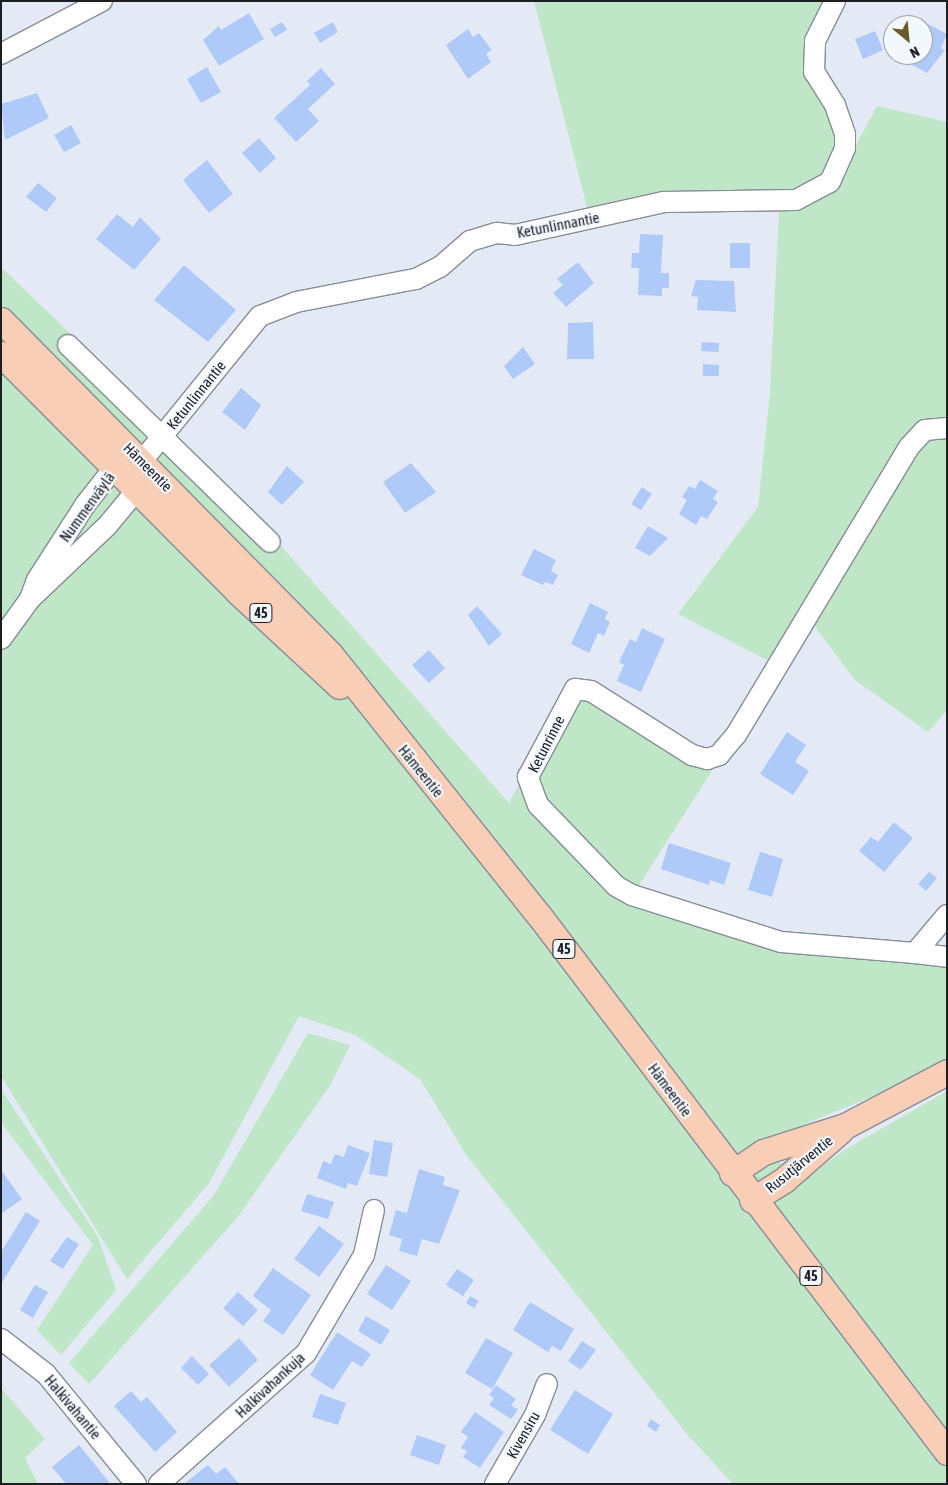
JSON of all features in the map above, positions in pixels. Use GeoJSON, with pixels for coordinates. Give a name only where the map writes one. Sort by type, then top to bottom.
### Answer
{"type":"FeatureCollection","features":[{"type":"Feature","properties":{"kind":"main road","name":"Hämeentie"},"geometry":{"type":"LineString","coordinates":[[1,320],[331,655],[389,732],[538,914],[752,1200],[947,1452]]}},
{"type":"Feature","properties":{"kind":"main road","name":"Hämeentie"},"geometry":{"type":"LineString","coordinates":[[1,354],[238,592],[389,732]]}},
{"type":"Feature","properties":{"kind":"main road","name":"Rusutjärventie"},"geometry":{"type":"LineString","coordinates":[[732,1173],[763,1152],[845,1126],[947,1072]]}},
{"type":"Feature","properties":{"kind":"main road","name":"Rusutjärventie"},"geometry":{"type":"LineString","coordinates":[[752,1200],[784,1179],[845,1126]]}},
{"type":"Feature","properties":{"kind":"street"},"geometry":{"type":"LineString","coordinates":[[1,54],[102,1]]}},
{"type":"Feature","properties":{"kind":"street","name":"Ketunlinnantie"},"geometry":{"type":"LineString","coordinates":[[142,461],[260,316],[276,308],[416,279],[440,267],[470,241],[497,233],[515,234],[664,202],[796,200],[830,182],[845,148],[845,134],[836,106],[814,72],[815,41],[834,1]]}},
{"type":"Feature","properties":{"kind":"street"},"geometry":{"type":"LineString","coordinates":[[68,345],[163,435],[270,542]]}},
{"type":"Feature","properties":{"kind":"street","name":"Ketunrinne"},"geometry":{"type":"LineString","coordinates":[[915,953],[781,942],[632,895],[616,886],[538,805],[528,777],[575,689],[591,691],[692,755],[707,759],[719,755],[736,735],[909,447],[926,430],[947,428]]}},
{"type":"Feature","properties":{"kind":"street","name":"Nummenväylä"},"geometry":{"type":"LineString","coordinates":[[1,639],[30,599],[107,526],[136,491],[142,461],[114,468],[85,505],[37,580],[30,599]]}},
{"type":"Feature","properties":{"kind":"street"},"geometry":{"type":"LineString","coordinates":[[915,953],[947,915]]}},
{"type":"Feature","properties":{"kind":"street"},"geometry":{"type":"LineString","coordinates":[[915,953],[947,957]]}},
{"type":"Feature","properties":{"kind":"street","name":"Halkivahankuja"},"geometry":{"type":"LineString","coordinates":[[159,1484],[306,1353],[364,1255],[374,1210]]}},
{"type":"Feature","properties":{"kind":"street","name":"Halkivahantie"},"geometry":{"type":"LineString","coordinates":[[1,1339],[46,1374],[136,1484]]}},
{"type":"Feature","properties":{"kind":"street","name":"Kivensiru"},"geometry":{"type":"LineString","coordinates":[[495,1484],[536,1416],[547,1384]]}},
{"type":"Feature","properties":{"kind":"green space"},"geometry":{"type":"Polygon","coordinates":[[[534,1],[826,1],[808,42],[839,145],[824,178],[794,194],[637,199],[587,207],[534,1]]]}},
{"type":"Feature","properties":{"kind":"green space"},"geometry":{"type":"Polygon","coordinates":[[[877,106],[947,122],[947,710],[928,732],[855,680],[813,624],[771,662],[678,614],[758,507],[770,392],[779,210],[834,186],[877,106]]]}},
{"type":"Feature","properties":{"kind":"green space"},"geometry":{"type":"Polygon","coordinates":[[[1,267],[164,424],[273,537],[509,803],[574,680],[713,769],[636,890],[764,934],[947,953],[947,1059],[869,1098],[763,1141],[798,1184],[846,1149],[947,1091],[947,1484],[733,1484],[687,1434],[467,1156],[420,1079],[355,1035],[299,1016],[209,1183],[127,1279],[1,1076],[1,267]]]}},
{"type":"Feature","properties":{"kind":"green space"},"geometry":{"type":"Polygon","coordinates":[[[308,1033],[350,1045],[331,1084],[237,1218],[89,1384],[69,1363],[214,1195],[308,1033]]]}},
{"type":"Feature","properties":{"kind":"green space"},"geometry":{"type":"Polygon","coordinates":[[[1,1089],[98,1237],[116,1290],[61,1355],[37,1330],[93,1245],[1,1122],[1,1089]]]}},
{"type":"Feature","properties":{"kind":"green space"},"geometry":{"type":"Polygon","coordinates":[[[1,1388],[45,1439],[25,1458],[38,1484],[1,1484],[1,1388]]]}},
{"type":"Feature","properties":{"kind":"building"},"geometry":{"type":"Polygon","coordinates":[[[249,13],[264,39],[219,66],[203,40],[219,26],[221,30],[249,13]]]}},
{"type":"Feature","properties":{"kind":"building"},"geometry":{"type":"Polygon","coordinates":[[[282,22],[287,30],[275,37],[270,29],[282,22]]]}},
{"type":"Feature","properties":{"kind":"building"},"geometry":{"type":"Polygon","coordinates":[[[333,22],[338,32],[320,43],[314,33],[333,22]]]}},
{"type":"Feature","properties":{"kind":"building"},"geometry":{"type":"Polygon","coordinates":[[[933,27],[947,34],[941,48],[945,50],[927,73],[912,65],[933,65],[933,27]]]}},
{"type":"Feature","properties":{"kind":"building"},"geometry":{"type":"Polygon","coordinates":[[[468,29],[473,37],[479,33],[492,50],[486,54],[491,62],[468,79],[446,45],[468,29]]]}},
{"type":"Feature","properties":{"kind":"building"},"geometry":{"type":"Polygon","coordinates":[[[875,31],[883,50],[863,59],[855,39],[875,31]]]}},
{"type":"Feature","properties":{"kind":"building"},"geometry":{"type":"Polygon","coordinates":[[[207,67],[221,92],[201,103],[187,79],[207,67]]]}},
{"type":"Feature","properties":{"kind":"building"},"geometry":{"type":"Polygon","coordinates":[[[321,68],[335,84],[308,109],[319,121],[296,142],[274,118],[310,85],[307,81],[321,68]]]}},
{"type":"Feature","properties":{"kind":"building"},"geometry":{"type":"Polygon","coordinates":[[[37,93],[49,118],[5,140],[1,104],[37,93]]]}},
{"type":"Feature","properties":{"kind":"building"},"geometry":{"type":"Polygon","coordinates":[[[71,125],[81,143],[64,152],[54,135],[71,125]]]}},
{"type":"Feature","properties":{"kind":"building"},"geometry":{"type":"Polygon","coordinates":[[[259,138],[276,158],[260,173],[242,153],[259,138]]]}},
{"type":"Feature","properties":{"kind":"building"},"geometry":{"type":"Polygon","coordinates":[[[207,160],[233,194],[209,213],[183,180],[207,160]]]}},
{"type":"Feature","properties":{"kind":"building"},"geometry":{"type":"Polygon","coordinates":[[[38,183],[57,198],[46,212],[26,197],[38,183]]]}},
{"type":"Feature","properties":{"kind":"building"},"geometry":{"type":"Polygon","coordinates":[[[117,214],[133,227],[140,217],[161,239],[134,270],[96,239],[117,214]]]}},
{"type":"Feature","properties":{"kind":"building"},"geometry":{"type":"Polygon","coordinates":[[[640,234],[663,235],[661,273],[669,273],[669,288],[662,288],[662,296],[638,295],[639,268],[631,268],[632,253],[639,253],[640,234]]]}},
{"type":"Feature","properties":{"kind":"building"},"geometry":{"type":"Polygon","coordinates":[[[730,243],[750,243],[750,268],[730,268],[730,243]]]}},
{"type":"Feature","properties":{"kind":"building"},"geometry":{"type":"Polygon","coordinates":[[[578,262],[594,283],[566,307],[553,293],[563,285],[557,279],[578,262]]]}},
{"type":"Feature","properties":{"kind":"building"},"geometry":{"type":"Polygon","coordinates":[[[184,265],[236,310],[208,342],[154,300],[184,265]]]}},
{"type":"Feature","properties":{"kind":"building"},"geometry":{"type":"Polygon","coordinates":[[[696,280],[734,281],[736,312],[697,310],[698,297],[691,296],[696,280]]]}},
{"type":"Feature","properties":{"kind":"building"},"geometry":{"type":"Polygon","coordinates":[[[593,322],[594,359],[567,359],[568,323],[593,322]]]}},
{"type":"Feature","properties":{"kind":"building"},"geometry":{"type":"Polygon","coordinates":[[[702,342],[719,343],[719,352],[701,351],[702,342]]]}},
{"type":"Feature","properties":{"kind":"building"},"geometry":{"type":"Polygon","coordinates":[[[523,347],[535,364],[513,379],[504,366],[523,347]]]}},
{"type":"Feature","properties":{"kind":"building"},"geometry":{"type":"Polygon","coordinates":[[[703,364],[719,365],[719,376],[703,376],[703,364]]]}},
{"type":"Feature","properties":{"kind":"building"},"geometry":{"type":"Polygon","coordinates":[[[241,388],[261,405],[245,430],[222,412],[241,388]]]}},
{"type":"Feature","properties":{"kind":"building"},"geometry":{"type":"Polygon","coordinates":[[[411,463],[436,492],[405,513],[383,482],[411,463]]]}},
{"type":"Feature","properties":{"kind":"building"},"geometry":{"type":"Polygon","coordinates":[[[287,466],[304,482],[282,505],[268,492],[287,466]]]}},
{"type":"Feature","properties":{"kind":"building"},"geometry":{"type":"Polygon","coordinates":[[[700,480],[718,491],[713,499],[718,502],[707,519],[701,516],[696,525],[679,514],[687,500],[682,497],[689,486],[695,489],[700,480]]]}},
{"type":"Feature","properties":{"kind":"building"},"geometry":{"type":"Polygon","coordinates":[[[642,487],[652,494],[641,510],[631,504],[642,487]]]}},
{"type":"Feature","properties":{"kind":"building"},"geometry":{"type":"Polygon","coordinates":[[[648,526],[668,538],[650,556],[635,548],[648,526]]]}},
{"type":"Feature","properties":{"kind":"building"},"geometry":{"type":"Polygon","coordinates":[[[534,549],[556,560],[551,571],[558,575],[553,585],[545,582],[543,585],[521,575],[534,549]]]}},
{"type":"Feature","properties":{"kind":"building"},"geometry":{"type":"Polygon","coordinates":[[[590,603],[608,612],[605,619],[610,622],[604,636],[598,633],[589,653],[571,644],[590,603]]]}},
{"type":"Feature","properties":{"kind":"building"},"geometry":{"type":"Polygon","coordinates":[[[477,606],[502,634],[489,646],[468,615],[477,606]]]}},
{"type":"Feature","properties":{"kind":"building"},"geometry":{"type":"Polygon","coordinates":[[[642,628],[665,639],[641,692],[617,681],[624,665],[619,662],[630,639],[636,642],[642,628]]]}},
{"type":"Feature","properties":{"kind":"building"},"geometry":{"type":"Polygon","coordinates":[[[429,650],[445,668],[429,683],[412,665],[429,650]]]}},
{"type":"Feature","properties":{"kind":"building"},"geometry":{"type":"Polygon","coordinates":[[[787,732],[806,745],[795,762],[809,771],[793,795],[760,774],[787,732]]]}},
{"type":"Feature","properties":{"kind":"building"},"geometry":{"type":"Polygon","coordinates":[[[894,822],[913,838],[884,872],[859,851],[871,837],[878,842],[894,822]]]}},
{"type":"Feature","properties":{"kind":"building"},"geometry":{"type":"Polygon","coordinates":[[[669,843],[731,863],[724,885],[710,880],[709,885],[661,869],[669,843]]]}},
{"type":"Feature","properties":{"kind":"building"},"geometry":{"type":"Polygon","coordinates":[[[760,852],[783,859],[772,897],[748,890],[760,852]]]}},
{"type":"Feature","properties":{"kind":"building"},"geometry":{"type":"Polygon","coordinates":[[[929,872],[937,878],[926,891],[918,884],[929,872]]]}},
{"type":"Feature","properties":{"kind":"building"},"geometry":{"type":"Polygon","coordinates":[[[374,1140],[393,1143],[387,1177],[369,1174],[374,1140]]]}},
{"type":"Feature","properties":{"kind":"building"},"geometry":{"type":"Polygon","coordinates":[[[348,1145],[370,1153],[357,1186],[348,1183],[346,1189],[317,1178],[323,1161],[331,1164],[335,1154],[344,1157],[348,1145]]]}},
{"type":"Feature","properties":{"kind":"building"},"geometry":{"type":"Polygon","coordinates":[[[419,1169],[445,1177],[443,1185],[460,1190],[439,1244],[422,1239],[417,1256],[399,1251],[402,1239],[389,1235],[396,1210],[407,1213],[419,1169]]]}},
{"type":"Feature","properties":{"kind":"building"},"geometry":{"type":"Polygon","coordinates":[[[1,1170],[22,1199],[1,1214],[1,1170]]]}},
{"type":"Feature","properties":{"kind":"building"},"geometry":{"type":"Polygon","coordinates":[[[307,1194],[334,1202],[328,1219],[301,1211],[307,1194]]]}},
{"type":"Feature","properties":{"kind":"building"},"geometry":{"type":"Polygon","coordinates":[[[26,1212],[40,1221],[1,1284],[1,1252],[26,1212]]]}},
{"type":"Feature","properties":{"kind":"building"},"geometry":{"type":"Polygon","coordinates":[[[319,1226],[344,1244],[319,1277],[294,1259],[319,1226]]]}},
{"type":"Feature","properties":{"kind":"building"},"geometry":{"type":"Polygon","coordinates":[[[67,1237],[79,1244],[63,1269],[50,1261],[67,1237]]]}},
{"type":"Feature","properties":{"kind":"building"},"geometry":{"type":"Polygon","coordinates":[[[386,1265],[411,1281],[392,1310],[367,1294],[386,1265]]]}},
{"type":"Feature","properties":{"kind":"building"},"geometry":{"type":"Polygon","coordinates":[[[273,1268],[311,1295],[283,1335],[263,1321],[271,1310],[253,1296],[273,1268]]]}},
{"type":"Feature","properties":{"kind":"building"},"geometry":{"type":"Polygon","coordinates":[[[457,1269],[474,1280],[463,1296],[446,1285],[457,1269]]]}},
{"type":"Feature","properties":{"kind":"building"},"geometry":{"type":"Polygon","coordinates":[[[35,1285],[48,1292],[33,1318],[20,1310],[35,1285]]]}},
{"type":"Feature","properties":{"kind":"building"},"geometry":{"type":"Polygon","coordinates":[[[238,1292],[258,1310],[243,1326],[223,1308],[238,1292]]]}},
{"type":"Feature","properties":{"kind":"building"},"geometry":{"type":"Polygon","coordinates":[[[470,1296],[479,1301],[474,1308],[466,1303],[470,1296]]]}},
{"type":"Feature","properties":{"kind":"building"},"geometry":{"type":"Polygon","coordinates":[[[530,1302],[574,1329],[561,1351],[552,1346],[548,1352],[513,1330],[530,1302]]]}},
{"type":"Feature","properties":{"kind":"building"},"geometry":{"type":"Polygon","coordinates":[[[366,1316],[390,1330],[381,1345],[358,1331],[366,1316]]]}},
{"type":"Feature","properties":{"kind":"building"},"geometry":{"type":"Polygon","coordinates":[[[337,1332],[371,1354],[362,1367],[352,1361],[333,1390],[310,1375],[337,1332]]]}},
{"type":"Feature","properties":{"kind":"building"},"geometry":{"type":"Polygon","coordinates":[[[239,1338],[258,1360],[229,1387],[209,1365],[239,1338]]]}},
{"type":"Feature","properties":{"kind":"building"},"geometry":{"type":"Polygon","coordinates":[[[486,1338],[513,1353],[492,1389],[465,1373],[486,1338]]]}},
{"type":"Feature","properties":{"kind":"building"},"geometry":{"type":"Polygon","coordinates":[[[582,1341],[596,1350],[581,1370],[568,1361],[582,1341]]]}},
{"type":"Feature","properties":{"kind":"building"},"geometry":{"type":"Polygon","coordinates":[[[192,1356],[209,1374],[198,1385],[181,1368],[192,1356]]]}},
{"type":"Feature","properties":{"kind":"building"},"geometry":{"type":"Polygon","coordinates":[[[496,1385],[516,1399],[511,1405],[518,1410],[511,1419],[489,1405],[494,1398],[489,1395],[496,1385]]]}},
{"type":"Feature","properties":{"kind":"building"},"geometry":{"type":"Polygon","coordinates":[[[575,1390],[613,1414],[588,1454],[550,1430],[575,1390]]]}},
{"type":"Feature","properties":{"kind":"building"},"geometry":{"type":"Polygon","coordinates":[[[131,1391],[141,1402],[147,1397],[177,1432],[155,1452],[114,1406],[131,1391]]]}},
{"type":"Feature","properties":{"kind":"building"},"geometry":{"type":"Polygon","coordinates":[[[320,1394],[346,1403],[338,1425],[312,1417],[320,1394]]]}},
{"type":"Feature","properties":{"kind":"building"},"geometry":{"type":"Polygon","coordinates":[[[475,1412],[504,1432],[480,1468],[463,1457],[467,1451],[461,1448],[468,1437],[461,1432],[475,1412]]]}},
{"type":"Feature","properties":{"kind":"building"},"geometry":{"type":"Polygon","coordinates":[[[651,1419],[660,1425],[656,1432],[647,1426],[651,1419]]]}},
{"type":"Feature","properties":{"kind":"building"},"geometry":{"type":"Polygon","coordinates":[[[417,1435],[446,1445],[439,1465],[410,1455],[417,1435]]]}},
{"type":"Feature","properties":{"kind":"building"},"geometry":{"type":"Polygon","coordinates":[[[79,1445],[109,1482],[107,1484],[66,1484],[52,1467],[79,1445]]]}},
{"type":"Feature","properties":{"kind":"building"},"geometry":{"type":"Polygon","coordinates":[[[208,1465],[216,1474],[225,1467],[239,1484],[184,1484],[208,1465]]]}}]}
